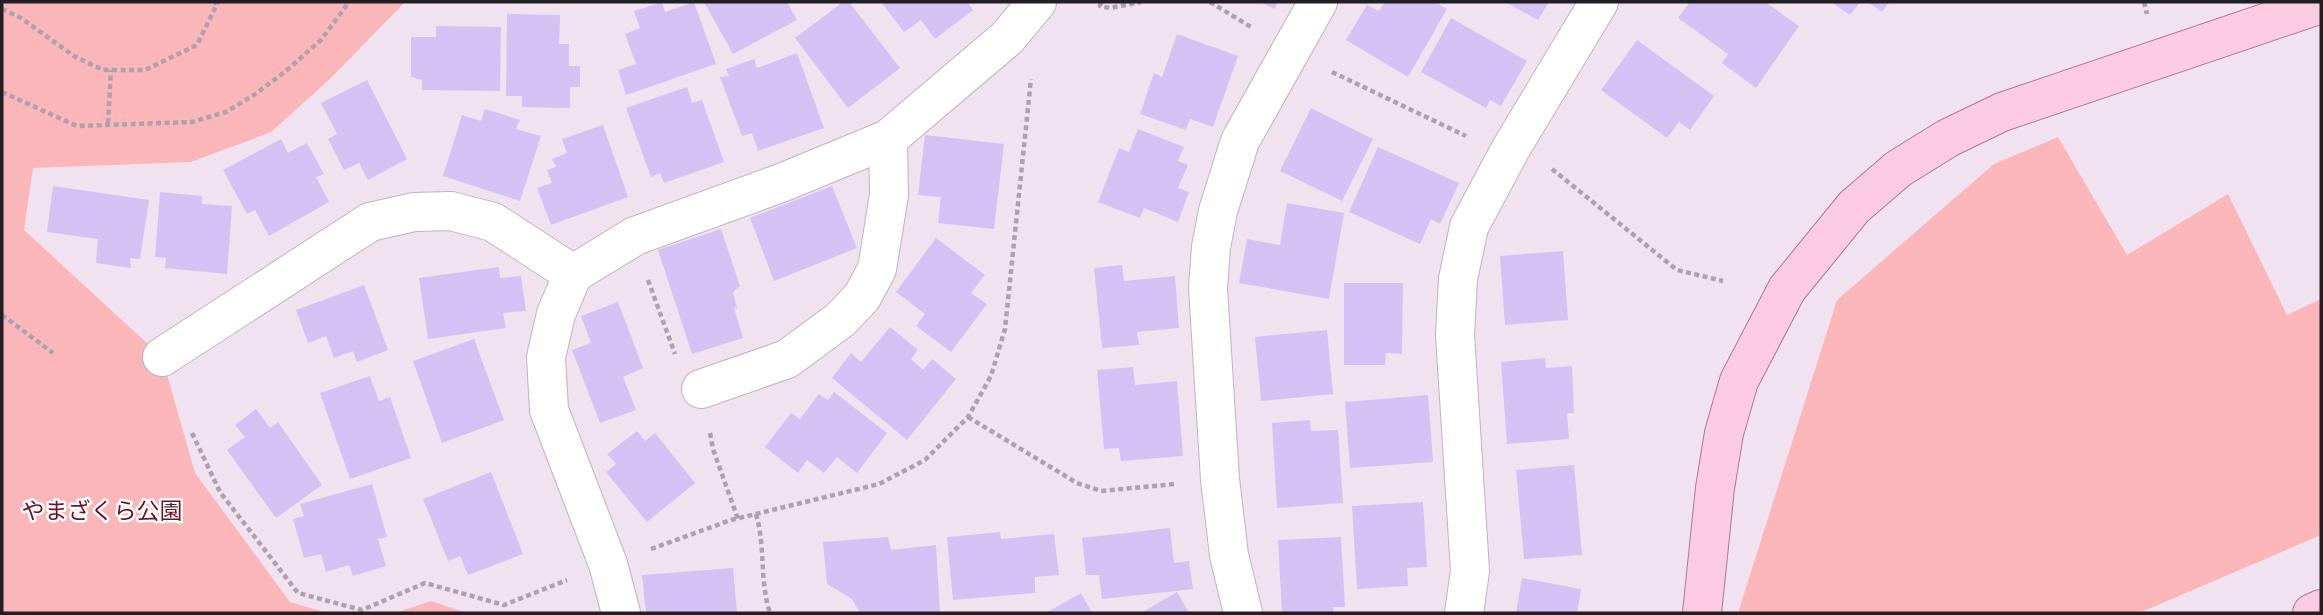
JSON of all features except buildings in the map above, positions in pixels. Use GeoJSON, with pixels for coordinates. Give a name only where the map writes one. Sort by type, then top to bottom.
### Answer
{"type":"FeatureCollection","features":[{"type":"Feature","properties":{"kind":"main road"},"geometry":{"type":"LineString","coordinates":[[1702,613],[1707,548],[1724,433],[1740,381],[1787,289],[1854,207],[1898,169],[1948,138],[2002,112],[2321,4]]}},
{"type":"Feature","properties":{"kind":"main road"},"geometry":{"type":"LineString","coordinates":[[2312,613],[2321,609]]}},
{"type":"Feature","properties":{"kind":"street"},"geometry":{"type":"LineString","coordinates":[[621,613],[608,564],[549,410],[546,357],[556,314],[573,274],[635,236],[781,183],[888,139],[1007,38],[1037,2]]}},
{"type":"Feature","properties":{"kind":"street"},"geometry":{"type":"LineString","coordinates":[[1243,613],[1229,555],[1220,480],[1208,288],[1211,247],[1218,211],[1240,141],[1318,2]]}},
{"type":"Feature","properties":{"kind":"street"},"geometry":{"type":"LineString","coordinates":[[1464,613],[1470,571],[1455,335],[1458,279],[1469,227],[1510,150],[1599,2]]}},
{"type":"Feature","properties":{"kind":"street"},"geometry":{"type":"LineString","coordinates":[[701,389],[787,359],[839,320],[862,297],[877,269],[889,195],[888,139]]}},
{"type":"Feature","properties":{"kind":"street"},"geometry":{"type":"LineString","coordinates":[[162,357],[370,222],[414,212],[451,211],[494,222],[573,274]]}},
{"type":"Feature","properties":{"kind":"path"},"geometry":{"type":"LineString","coordinates":[[2,9],[21,18],[74,57],[103,70],[145,69],[197,46],[217,4],[214,2]]}},
{"type":"Feature","properties":{"kind":"path"},"geometry":{"type":"LineString","coordinates":[[2,92],[77,126],[192,122],[226,112],[254,95],[321,40],[349,2]]}},
{"type":"Feature","properties":{"kind":"path"},"geometry":{"type":"LineString","coordinates":[[1101,2],[1100,6],[1110,8],[1142,2]]}},
{"type":"Feature","properties":{"kind":"path"},"geometry":{"type":"LineString","coordinates":[[1210,2],[1257,31]]}},
{"type":"Feature","properties":{"kind":"path"},"geometry":{"type":"LineString","coordinates":[[2144,2],[2148,19]]}},
{"type":"Feature","properties":{"kind":"path"},"geometry":{"type":"LineString","coordinates":[[108,123],[111,70]]}},
{"type":"Feature","properties":{"kind":"path"},"geometry":{"type":"LineString","coordinates":[[1327,70],[1477,142]]}},
{"type":"Feature","properties":{"kind":"path"},"geometry":{"type":"LineString","coordinates":[[1547,164],[1676,270],[1723,281]]}},
{"type":"Feature","properties":{"kind":"path"},"geometry":{"type":"LineString","coordinates":[[635,236],[641,263],[680,367],[701,389]]}},
{"type":"Feature","properties":{"kind":"path"},"geometry":{"type":"LineString","coordinates":[[2,314],[53,353]]}},
{"type":"Feature","properties":{"kind":"path"},"geometry":{"type":"LineString","coordinates":[[968,417],[1077,482],[1101,491],[1220,480]]}},
{"type":"Feature","properties":{"kind":"path"},"geometry":{"type":"LineString","coordinates":[[713,449],[738,519]]}},
{"type":"Feature","properties":{"kind":"path"},"geometry":{"type":"LineString","coordinates":[[756,514],[762,534],[763,592],[770,613]]}},
{"type":"Feature","properties":{"kind":"green space","name":"やまざくら公園"},"geometry":{"type":"Polygon","coordinates":[[[2,2],[405,2],[331,78],[271,132],[191,162],[33,168],[24,230],[162,357],[195,473],[290,602],[327,613],[2,613],[2,2]]]}},
{"type":"Feature","properties":{"kind":"green space"},"geometry":{"type":"Polygon","coordinates":[[[2058,137],[2127,255],[2228,194],[2287,315],[2321,299],[2321,535],[2139,613],[1738,613],[1837,300],[1994,164],[2058,137]]]}},
{"type":"Feature","properties":{"kind":"green space"},"geometry":{"type":"Polygon","coordinates":[[[431,601],[467,613],[395,613],[431,601]]]}}]}
